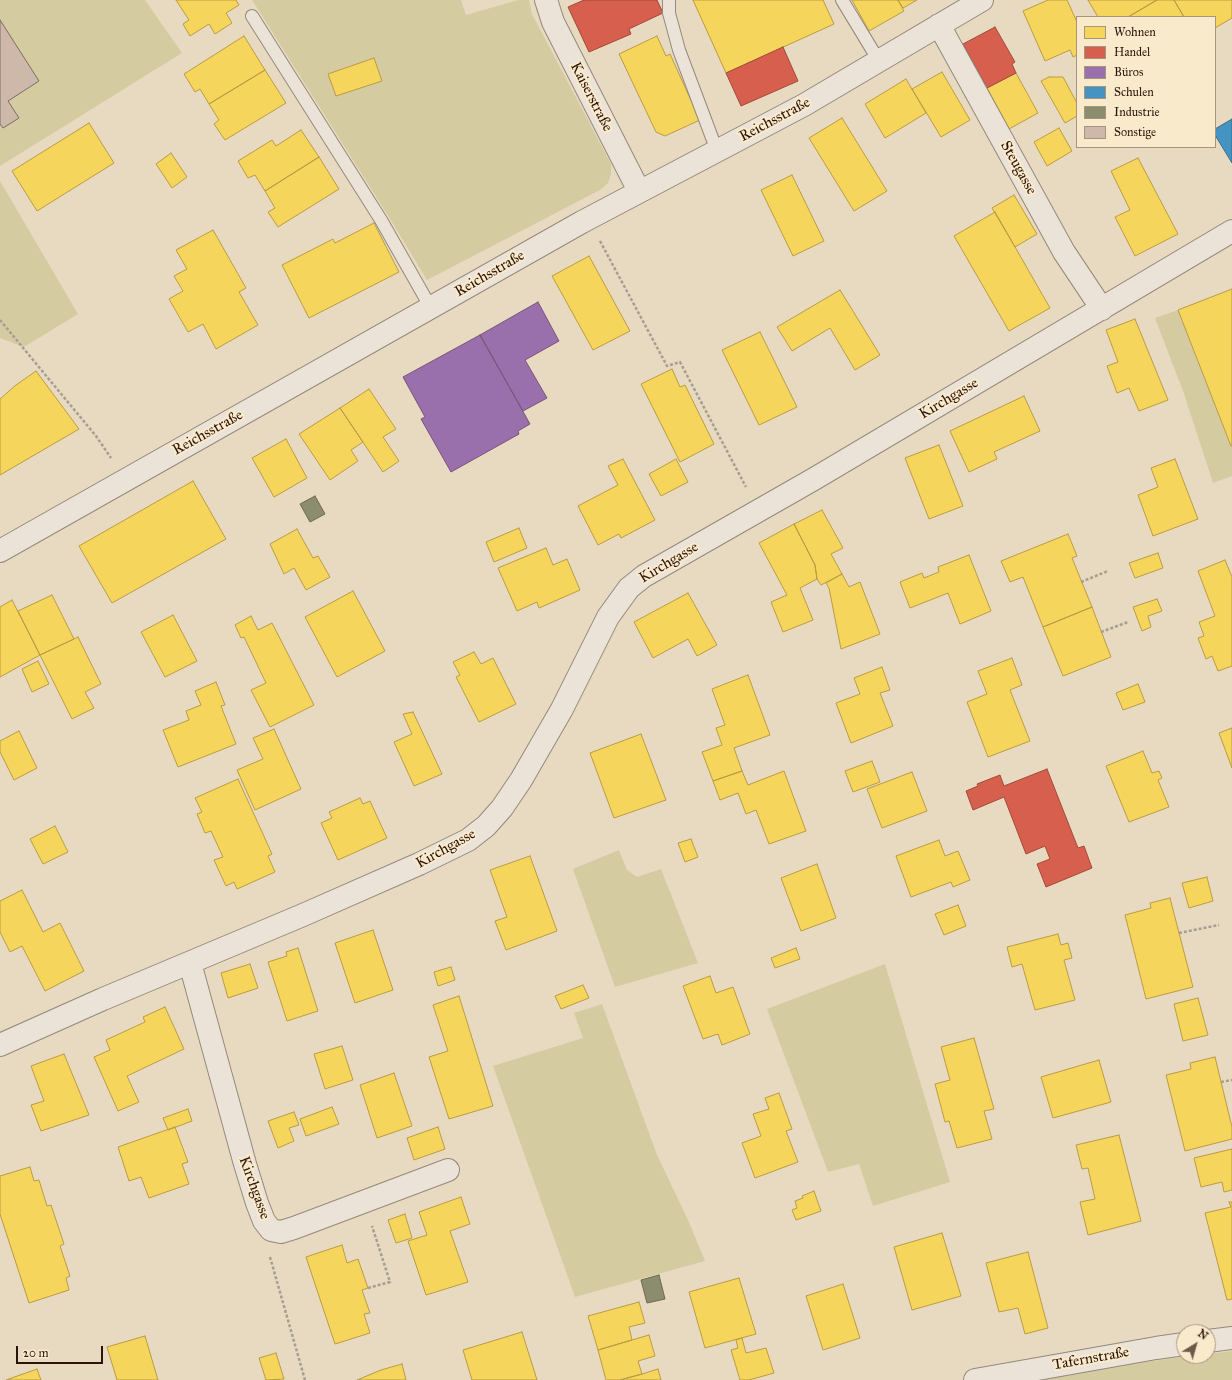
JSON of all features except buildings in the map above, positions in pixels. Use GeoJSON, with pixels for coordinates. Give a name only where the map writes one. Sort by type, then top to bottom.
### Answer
{"type":"FeatureCollection","features":[{"type":"Feature","properties":{"kind":"street","name":"Kaiserstraße"},"geometry":{"type":"LineString","coordinates":[[546,0],[553,22],[640,192]]}},
{"type":"Feature","properties":{"kind":"street","name":"Reichsstraße"},"geometry":{"type":"LineString","coordinates":[[0,551],[600,212],[804,105],[982,0]]}},
{"type":"Feature","properties":{"kind":"street","name":"Steugasse"},"geometry":{"type":"LineString","coordinates":[[939,25],[1064,252],[1102,309]]}},
{"type":"Feature","properties":{"kind":"street","name":"Kirchgasse"},"geometry":{"type":"LineString","coordinates":[[0,1045],[420,864],[468,840],[486,826],[502,808],[521,780],[562,709],[608,617],[629,588],[644,576],[1102,309],[1232,231]]}},
{"type":"Feature","properties":{"kind":"street","name":"Kirchgasse"},"geometry":{"type":"LineString","coordinates":[[190,963],[245,1164],[264,1221],[271,1230],[281,1232],[294,1228],[448,1170]]}},
{"type":"Feature","properties":{"kind":"street"},"geometry":{"type":"LineString","coordinates":[[1216,1340],[1232,1338]]}},
{"type":"Feature","properties":{"kind":"street","name":"Tafernstraße"},"geometry":{"type":"LineString","coordinates":[[975,1380],[1176,1345]]}},
{"type":"Feature","properties":{"kind":"lane"},"geometry":{"type":"LineString","coordinates":[[669,0],[668,13],[679,50],[716,151]]}},
{"type":"Feature","properties":{"kind":"lane"},"geometry":{"type":"LineString","coordinates":[[842,0],[878,61]]}},
{"type":"Feature","properties":{"kind":"lane"},"geometry":{"type":"LineString","coordinates":[[252,16],[381,220],[431,308]]}},
{"type":"Feature","properties":{"kind":"path"},"geometry":{"type":"LineString","coordinates":[[600,212],[610,228],[597,236],[667,366],[680,362],[759,510]]}},
{"type":"Feature","properties":{"kind":"path"},"geometry":{"type":"LineString","coordinates":[[0,320],[96,436],[125,480]]}},
{"type":"Feature","properties":{"kind":"path"},"geometry":{"type":"LineString","coordinates":[[1081,582],[1108,571]]}},
{"type":"Feature","properties":{"kind":"path"},"geometry":{"type":"LineString","coordinates":[[1101,632],[1128,622]]}},
{"type":"Feature","properties":{"kind":"path"},"geometry":{"type":"LineString","coordinates":[[1179,933],[1219,924]]}},
{"type":"Feature","properties":{"kind":"path"},"geometry":{"type":"LineString","coordinates":[[1221,1082],[1232,1080]]}},
{"type":"Feature","properties":{"kind":"path"},"geometry":{"type":"LineString","coordinates":[[364,1201],[390,1282],[368,1288]]}},
{"type":"Feature","properties":{"kind":"path"},"geometry":{"type":"LineString","coordinates":[[271,1230],[269,1247],[271,1264],[304,1380]]}},
{"type":"Feature","properties":{"kind":"shaded area"},"geometry":{"type":"Polygon","coordinates":[[[0,0],[145,0],[182,53],[0,166],[0,0]]]}},
{"type":"Feature","properties":{"kind":"shaded area"},"geometry":{"type":"Polygon","coordinates":[[[252,0],[461,0],[466,15],[518,0],[529,0],[532,14],[611,164],[611,174],[608,183],[600,190],[427,280],[252,0]]]}},
{"type":"Feature","properties":{"kind":"shaded area"},"geometry":{"type":"Polygon","coordinates":[[[0,181],[78,314],[24,347],[0,338],[0,181]]]}},
{"type":"Feature","properties":{"kind":"shaded area"},"geometry":{"type":"Polygon","coordinates":[[[1178,310],[1232,446],[1232,476],[1213,483],[1183,391],[1155,318],[1178,310]]]}},
{"type":"Feature","properties":{"kind":"shaded area"},"geometry":{"type":"Polygon","coordinates":[[[619,850],[627,870],[637,877],[661,869],[698,963],[615,987],[573,869],[619,850]]]}},
{"type":"Feature","properties":{"kind":"shaded area"},"geometry":{"type":"Polygon","coordinates":[[[885,964],[950,1182],[873,1206],[859,1164],[828,1172],[767,1009],[885,964]]]}},
{"type":"Feature","properties":{"kind":"shaded area"},"geometry":{"type":"Polygon","coordinates":[[[602,1004],[657,1155],[688,1220],[705,1261],[575,1297],[493,1066],[583,1038],[574,1013],[602,1004]]]}},
{"type":"Feature","properties":{"kind":"shaded area"},"geometry":{"type":"Polygon","coordinates":[[[1232,1351],[1232,1380],[1042,1380],[1123,1365],[1176,1358],[1176,1364],[1216,1364],[1216,1353],[1232,1351]]]}}]}
